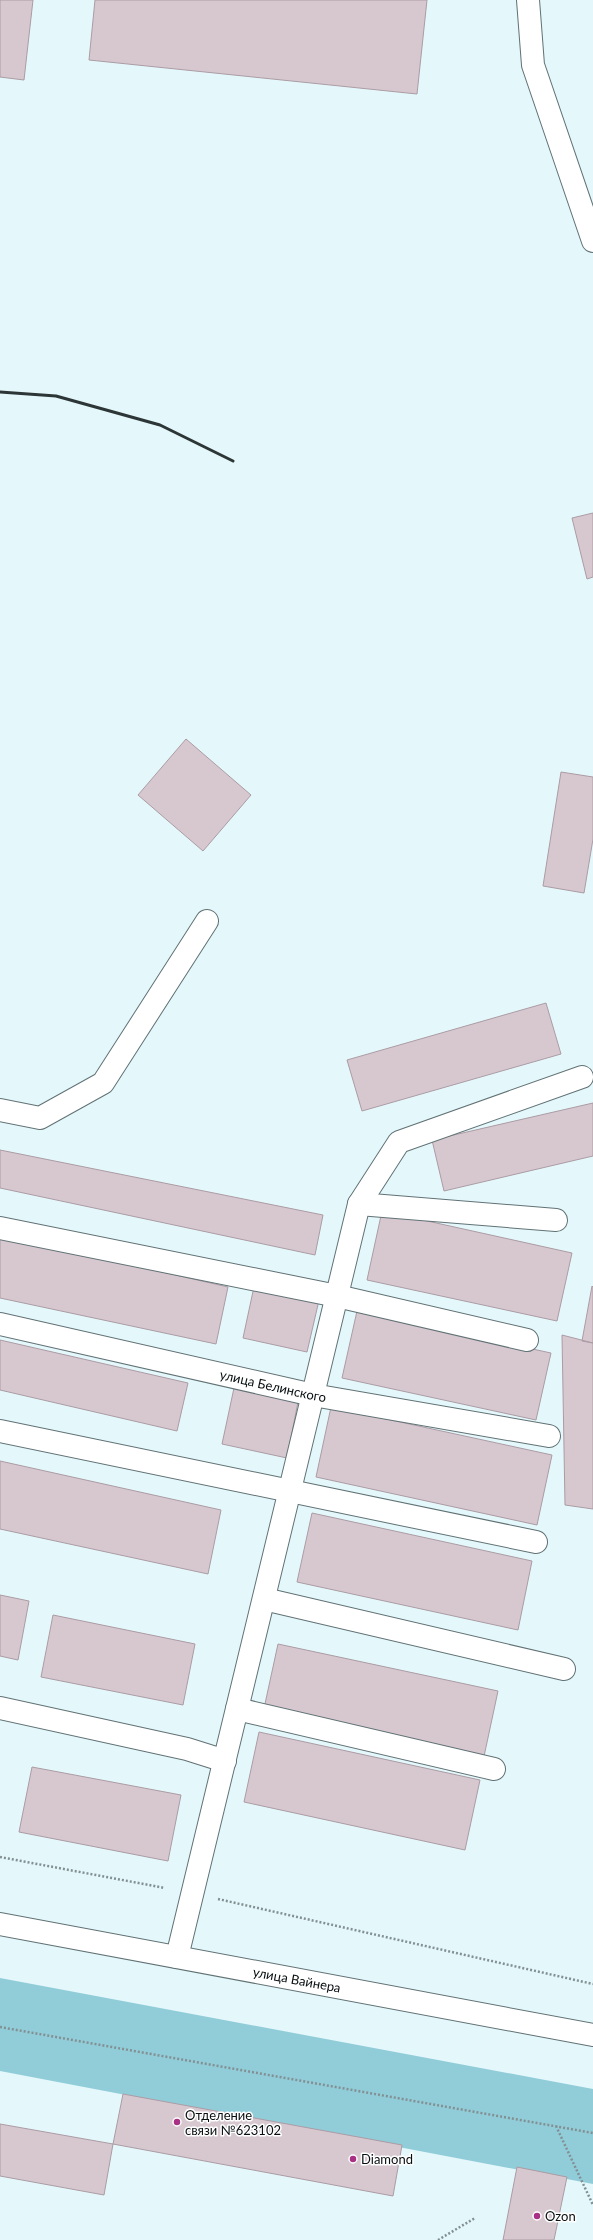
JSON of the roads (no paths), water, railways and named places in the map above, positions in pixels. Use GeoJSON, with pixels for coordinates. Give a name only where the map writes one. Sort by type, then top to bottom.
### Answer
{"type":"FeatureCollection","features":[{"type":"Feature","properties":{"kind":"main road"},"geometry":{"type":"LineString","coordinates":[[528,0],[533,65],[593,241]]}},
{"type":"Feature","properties":{"kind":"main road"},"geometry":{"type":"LineString","coordinates":[[0,1110],[40,1118],[103,1082],[207,921]]}},
{"type":"Feature","properties":{"kind":"main road"},"geometry":{"type":"LineString","coordinates":[[177,1957],[359,1204],[399,1142],[582,1077]]}},
{"type":"Feature","properties":{"kind":"main road"},"geometry":{"type":"LineString","coordinates":[[359,1204],[556,1220]]}},
{"type":"Feature","properties":{"kind":"main road"},"geometry":{"type":"LineString","coordinates":[[0,1228],[337,1296],[527,1340]]}},
{"type":"Feature","properties":{"kind":"main road","name":"улица Белинского"},"geometry":{"type":"LineString","coordinates":[[0,1324],[313,1395],[548,1436]]}},
{"type":"Feature","properties":{"kind":"main road"},"geometry":{"type":"LineString","coordinates":[[0,1431],[536,1542]]}},
{"type":"Feature","properties":{"kind":"main road"},"geometry":{"type":"LineString","coordinates":[[264,1599],[564,1669]]}},
{"type":"Feature","properties":{"kind":"main road"},"geometry":{"type":"LineString","coordinates":[[0,1708],[187,1749],[225,1761]]}},
{"type":"Feature","properties":{"kind":"main road"},"geometry":{"type":"LineString","coordinates":[[237,1708],[494,1769]]}},
{"type":"Feature","properties":{"kind":"main road","name":"улица Вайнера"},"geometry":{"type":"LineString","coordinates":[[0,1924],[593,2035]]}},
{"type":"Feature","properties":{"kind":"railway"},"geometry":{"type":"LineString","coordinates":[[0,392],[56,396],[160,425],[233,461]]}},
{"type":"Feature","properties":{"kind":"place","name":"Отделение связи №623102"},"geometry":{"type":"Point","coordinates":[177,2122]}},
{"type":"Feature","properties":{"kind":"place","name":"Diamond"},"geometry":{"type":"Point","coordinates":[353,2159]}},
{"type":"Feature","properties":{"kind":"place","name":"Ozon"},"geometry":{"type":"Point","coordinates":[537,2216]}}]}
